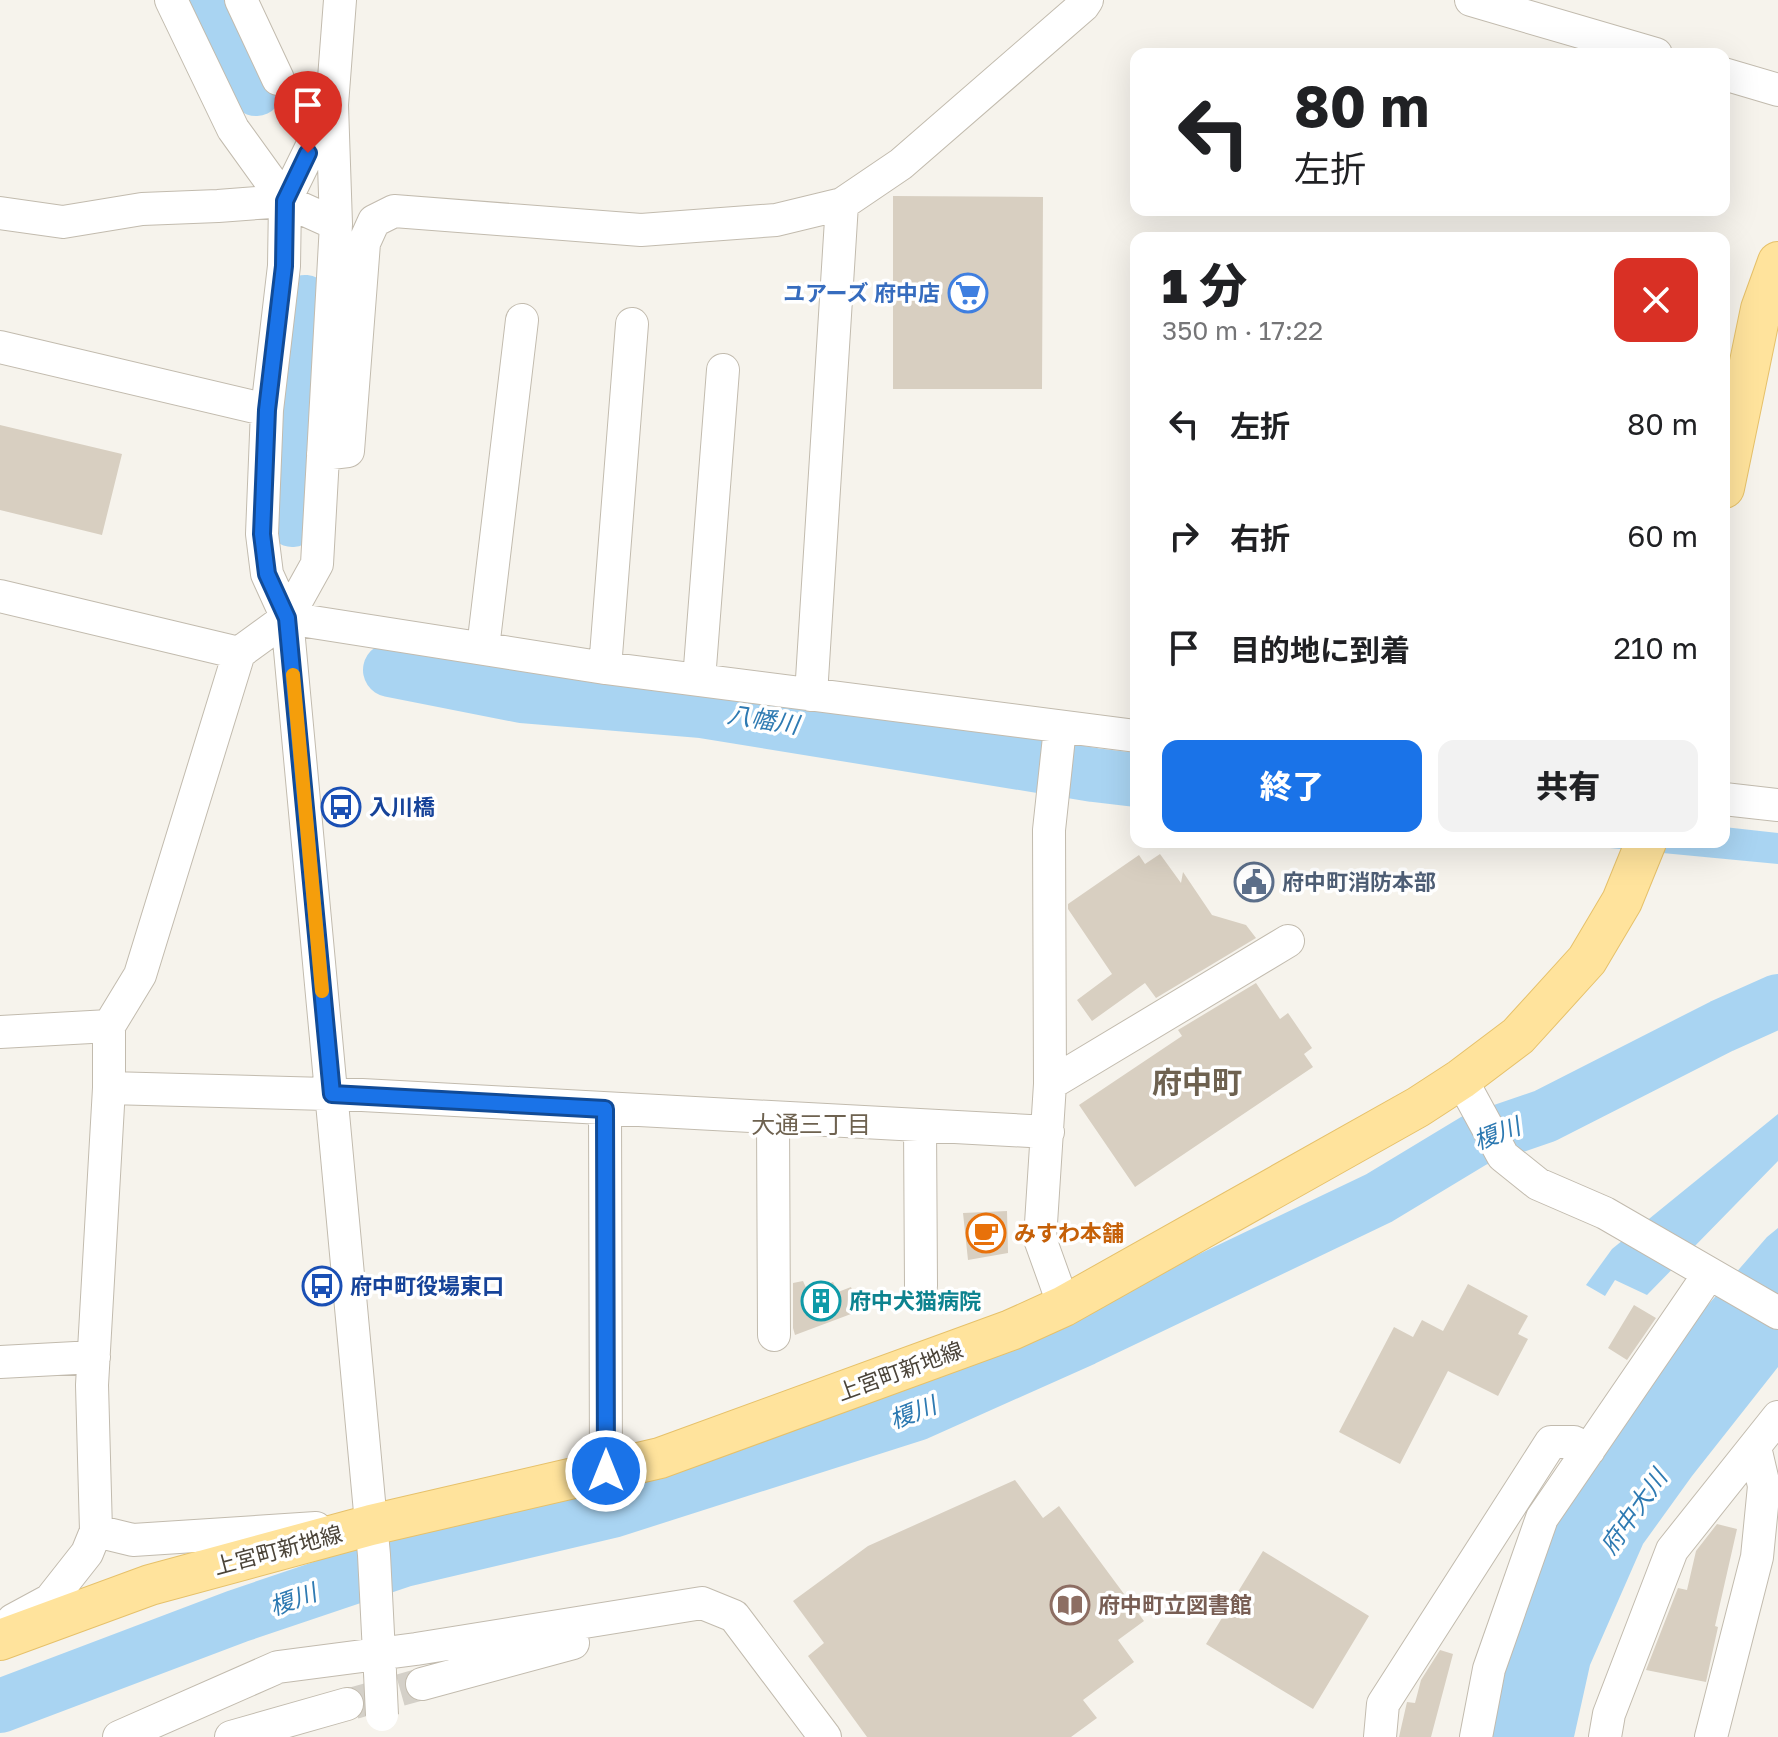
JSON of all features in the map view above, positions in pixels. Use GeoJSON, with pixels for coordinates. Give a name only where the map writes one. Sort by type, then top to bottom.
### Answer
{"type":"FeatureCollection","features":[{"type":"Feature","properties":{"kind":"main road"},"geometry":{"type":"LineString","coordinates":[[1730,459],[1761,309],[1778,262]]}},
{"type":"Feature","properties":{"kind":"main road","name":"上宮町新地線"},"geometry":{"type":"LineString","coordinates":[[0,1640],[150,1585],[373,1540],[660,1458],[1011,1330],[1064,1306],[1418,1107],[1470,1095],[1587,960],[1622,901],[1643,850]]}},
{"type":"Feature","properties":{"kind":"street"},"geometry":{"type":"LineString","coordinates":[[171,0],[233,129],[285,201]]}},
{"type":"Feature","properties":{"kind":"street"},"geometry":{"type":"LineString","coordinates":[[241,0],[278,79]]}},
{"type":"Feature","properties":{"kind":"street"},"geometry":{"type":"LineString","coordinates":[[0,1628],[50,1600],[87,1553],[96,1531],[92,1385],[109,1088],[109,1026],[140,975],[239,653],[287,618],[317,564],[336,224],[332,105],[340,0]]}},
{"type":"Feature","properties":{"kind":"street"},"geometry":{"type":"LineString","coordinates":[[323,454],[348,451],[364,243],[374,221],[394,211],[641,230],[776,220],[842,204],[901,164],[1087,0]]}},
{"type":"Feature","properties":{"kind":"street"},"geometry":{"type":"LineString","coordinates":[[1471,0],[1635,48]]}},
{"type":"Feature","properties":{"kind":"street"},"geometry":{"type":"LineString","coordinates":[[1730,76],[1778,90]]}},
{"type":"Feature","properties":{"kind":"street"},"geometry":{"type":"LineString","coordinates":[[332,105],[285,201],[284,266],[267,410],[262,534],[267,574],[287,618],[373,1540],[382,1726]]}},
{"type":"Feature","properties":{"kind":"street"},"geometry":{"type":"LineString","coordinates":[[0,213],[63,222],[142,209],[285,201],[336,224]]}},
{"type":"Feature","properties":{"kind":"street"},"geometry":{"type":"LineString","coordinates":[[811,695],[842,204]]}},
{"type":"Feature","properties":{"kind":"street"},"geometry":{"type":"LineString","coordinates":[[483,648],[522,320]]}},
{"type":"Feature","properties":{"kind":"street"},"geometry":{"type":"LineString","coordinates":[[605,668],[632,324]]}},
{"type":"Feature","properties":{"kind":"street"},"geometry":{"type":"LineString","coordinates":[[0,347],[267,410]]}},
{"type":"Feature","properties":{"kind":"street"},"geometry":{"type":"LineString","coordinates":[[699,680],[723,370]]}},
{"type":"Feature","properties":{"kind":"street"},"geometry":{"type":"LineString","coordinates":[[0,596],[239,653]]}},
{"type":"Feature","properties":{"kind":"street"},"geometry":{"type":"LineString","coordinates":[[287,618],[605,668],[1130,735]]}},
{"type":"Feature","properties":{"kind":"street"},"geometry":{"type":"LineString","coordinates":[[1060,728],[1049,830],[1050,1084],[1040,1239],[1064,1306]]}},
{"type":"Feature","properties":{"kind":"street"},"geometry":{"type":"LineString","coordinates":[[1730,800],[1778,805]]}},
{"type":"Feature","properties":{"kind":"street"},"geometry":{"type":"LineString","coordinates":[[1050,1084],[1288,941]]}},
{"type":"Feature","properties":{"kind":"street"},"geometry":{"type":"LineString","coordinates":[[0,1032],[109,1026]]}},
{"type":"Feature","properties":{"kind":"street"},"geometry":{"type":"LineString","coordinates":[[109,1088],[332,1094],[1048,1132]]}},
{"type":"Feature","properties":{"kind":"street"},"geometry":{"type":"LineString","coordinates":[[1470,1095],[1503,1156],[1538,1184],[1605,1213],[1778,1313]]}},
{"type":"Feature","properties":{"kind":"street"},"geometry":{"type":"LineString","coordinates":[[605,1109],[606,1471]]}},
{"type":"Feature","properties":{"kind":"street"},"geometry":{"type":"LineString","coordinates":[[773,1118],[774,1335]]}},
{"type":"Feature","properties":{"kind":"street"},"geometry":{"type":"LineString","coordinates":[[920,1125],[921,1286]]}},
{"type":"Feature","properties":{"kind":"street"},"geometry":{"type":"LineString","coordinates":[[1476,1737],[1489,1669],[1542,1518],[1714,1277]]}},
{"type":"Feature","properties":{"kind":"street"},"geometry":{"type":"LineString","coordinates":[[0,1362],[94,1357]]}},
{"type":"Feature","properties":{"kind":"street"},"geometry":{"type":"LineString","coordinates":[[1605,1737],[1609,1714],[1672,1550],[1778,1417]]}},
{"type":"Feature","properties":{"kind":"street"},"geometry":{"type":"LineString","coordinates":[[1380,1737],[1383,1704],[1551,1442],[1574,1442],[1589,1450]]}},
{"type":"Feature","properties":{"kind":"street"},"geometry":{"type":"LineString","coordinates":[[1711,1737],[1757,1557],[1764,1486],[1755,1447]]}},
{"type":"Feature","properties":{"kind":"street"},"geometry":{"type":"LineString","coordinates":[[1757,1557],[1778,1525]]}},
{"type":"Feature","properties":{"kind":"street"},"geometry":{"type":"LineString","coordinates":[[96,1531],[133,1540],[373,1540]]}},
{"type":"Feature","properties":{"kind":"street"},"geometry":{"type":"LineString","coordinates":[[119,1737],[278,1667],[702,1603],[734,1616],[825,1737]]}},
{"type":"Feature","properties":{"kind":"street"},"geometry":{"type":"LineString","coordinates":[[422,1684],[561,1645],[627,1631],[639,1614]]}},
{"type":"Feature","properties":{"kind":"street"},"geometry":{"type":"LineString","coordinates":[[231,1737],[347,1704]]}},
{"type":"Feature","properties":{"kind":"water"},"geometry":{"type":"Polygon","coordinates":[[[1730,828],[1778,833],[1778,864],[1610,848],[1730,848],[1730,828]]]}},
{"type":"Feature","properties":{"kind":"water"},"geometry":{"type":"Polygon","coordinates":[[[1778,1114],[1778,1161],[1647,1295],[1615,1280],[1605,1296],[1586,1285],[1612,1249],[1778,1114]]]}},
{"type":"Feature","properties":{"kind":"water","name":"府中大川"},"geometry":{"type":"Polygon","coordinates":[[[1778,1228],[1778,1367],[1643,1544],[1590,1665],[1574,1737],[1485,1737],[1552,1517],[1701,1313],[1778,1228]]]}},
{"type":"Feature","properties":{"kind":"building","name":"ユアーズ 府中店"},"geometry":{"type":"Polygon","coordinates":[[[893,196],[1043,197],[1042,389],[893,389],[893,196]]]}},
{"type":"Feature","properties":{"kind":"building"},"geometry":{"type":"Polygon","coordinates":[[[0,425],[122,454],[102,535],[0,510],[0,425]]]}},
{"type":"Feature","properties":{"kind":"building"},"geometry":{"type":"Polygon","coordinates":[[[1160,854],[1181,883],[1183,872],[1212,915],[1246,925],[1256,938],[1156,998],[1145,983],[1092,1021],[1077,1000],[1112,974],[1068,909],[1068,904],[1139,855],[1145,864],[1160,854]]]}},
{"type":"Feature","properties":{"kind":"building"},"geometry":{"type":"Polygon","coordinates":[[[1256,983],[1280,1019],[1288,1013],[1312,1048],[1304,1054],[1313,1067],[1135,1187],[1079,1105],[1182,1036],[1178,1030],[1256,983]]]}},
{"type":"Feature","properties":{"kind":"building","name":"みすわ本舗"},"geometry":{"type":"Polygon","coordinates":[[[1007,1211],[1008,1253],[968,1260],[963,1213],[1007,1211]]]}},
{"type":"Feature","properties":{"kind":"building","name":"府中犬猫病院"},"geometry":{"type":"Polygon","coordinates":[[[803,1281],[808,1292],[833,1282],[838,1292],[851,1287],[859,1311],[795,1335],[793,1283],[803,1281]]]}},
{"type":"Feature","properties":{"kind":"building"},"geometry":{"type":"Polygon","coordinates":[[[1468,1284],[1528,1316],[1518,1334],[1528,1339],[1498,1396],[1448,1371],[1400,1464],[1339,1432],[1394,1327],[1413,1337],[1422,1320],[1443,1331],[1468,1284]]]}},
{"type":"Feature","properties":{"kind":"building"},"geometry":{"type":"Polygon","coordinates":[[[1634,1305],[1656,1318],[1627,1360],[1608,1348],[1634,1305]]]}},
{"type":"Feature","properties":{"kind":"building"},"geometry":{"type":"Polygon","coordinates":[[[1015,1480],[1043,1518],[1059,1506],[1144,1621],[1118,1640],[1134,1662],[1083,1700],[1097,1718],[1071,1737],[867,1737],[808,1656],[824,1643],[793,1601],[868,1546],[1015,1480]]]}},
{"type":"Feature","properties":{"kind":"building"},"geometry":{"type":"Polygon","coordinates":[[[1717,1524],[1737,1529],[1706,1682],[1646,1670],[1678,1588],[1687,1590],[1696,1551],[1717,1524]]]}},
{"type":"Feature","properties":{"kind":"building"},"geometry":{"type":"Polygon","coordinates":[[[1263,1551],[1369,1616],[1313,1709],[1206,1644],[1263,1551]]]}},
{"type":"Feature","properties":{"kind":"building"},"geometry":{"type":"Polygon","coordinates":[[[1440,1650],[1453,1654],[1431,1737],[1399,1737],[1407,1702],[1415,1703],[1421,1680],[1440,1650]]]}},
{"type":"Feature","properties":{"kind":"waterway","name":"八幡川"},"geometry":{"type":"LineString","coordinates":[[214,0],[256,89]]}},
{"type":"Feature","properties":{"kind":"waterway","name":"八幡川"},"geometry":{"type":"LineString","coordinates":[[292,520],[289,477],[305,302]]}},
{"type":"Feature","properties":{"kind":"waterway","name":"八幡川"},"geometry":{"type":"LineString","coordinates":[[390,670],[522,696],[702,711],[1130,779]]}},
{"type":"Feature","properties":{"kind":"waterway","name":"榎川"},"geometry":{"type":"LineString","coordinates":[[0,1706],[238,1616],[404,1560],[612,1511],[916,1414],[1084,1339],[1379,1198],[1475,1140],[1545,1116],[1778,1001]]}},
{"type":"Feature","properties":{"kind":"tunnel"},"geometry":{"type":"LineString","coordinates":[[354,1703],[422,1684]]}},
{"type":"Feature","properties":{"kind":"slow traffic"},"geometry":{"type":"LineString","coordinates":[[293,675],[322,991]]}},
{"type":"Feature","properties":{"kind":"place","name":"ユアーズ 府中店"},"geometry":{"type":"Point","coordinates":[968,293]}},
{"type":"Feature","properties":{"kind":"place","name":"入川橋"},"geometry":{"type":"Point","coordinates":[341,807]}},
{"type":"Feature","properties":{"kind":"place","name":"府中町消防本部"},"geometry":{"type":"Point","coordinates":[1254,882]}},
{"type":"Feature","properties":{"kind":"place","name":"みすわ本舗"},"geometry":{"type":"Point","coordinates":[986,1233]}},
{"type":"Feature","properties":{"kind":"place","name":"府中町役場東口"},"geometry":{"type":"Point","coordinates":[322,1286]}},
{"type":"Feature","properties":{"kind":"place","name":"府中犬猫病院"},"geometry":{"type":"Point","coordinates":[821,1301]}},
{"type":"Feature","properties":{"kind":"place","name":"府中町立図書館"},"geometry":{"type":"Point","coordinates":[1070,1605]}},
{"type":"Feature","properties":{"kind":"district","name":"府中町"},"geometry":{"type":"Point","coordinates":[1197,1083]}},
{"type":"Feature","properties":{"kind":"district","name":"大通三丁目"},"geometry":{"type":"Point","coordinates":[811,1125]}},
{"type":"Feature","properties":{"kind":"route"},"geometry":{"type":"LineString","coordinates":[[308,153],[285,201],[284,266],[267,410],[262,534],[267,574],[287,618],[332,1094],[605,1109],[606,1471]]}}]}
